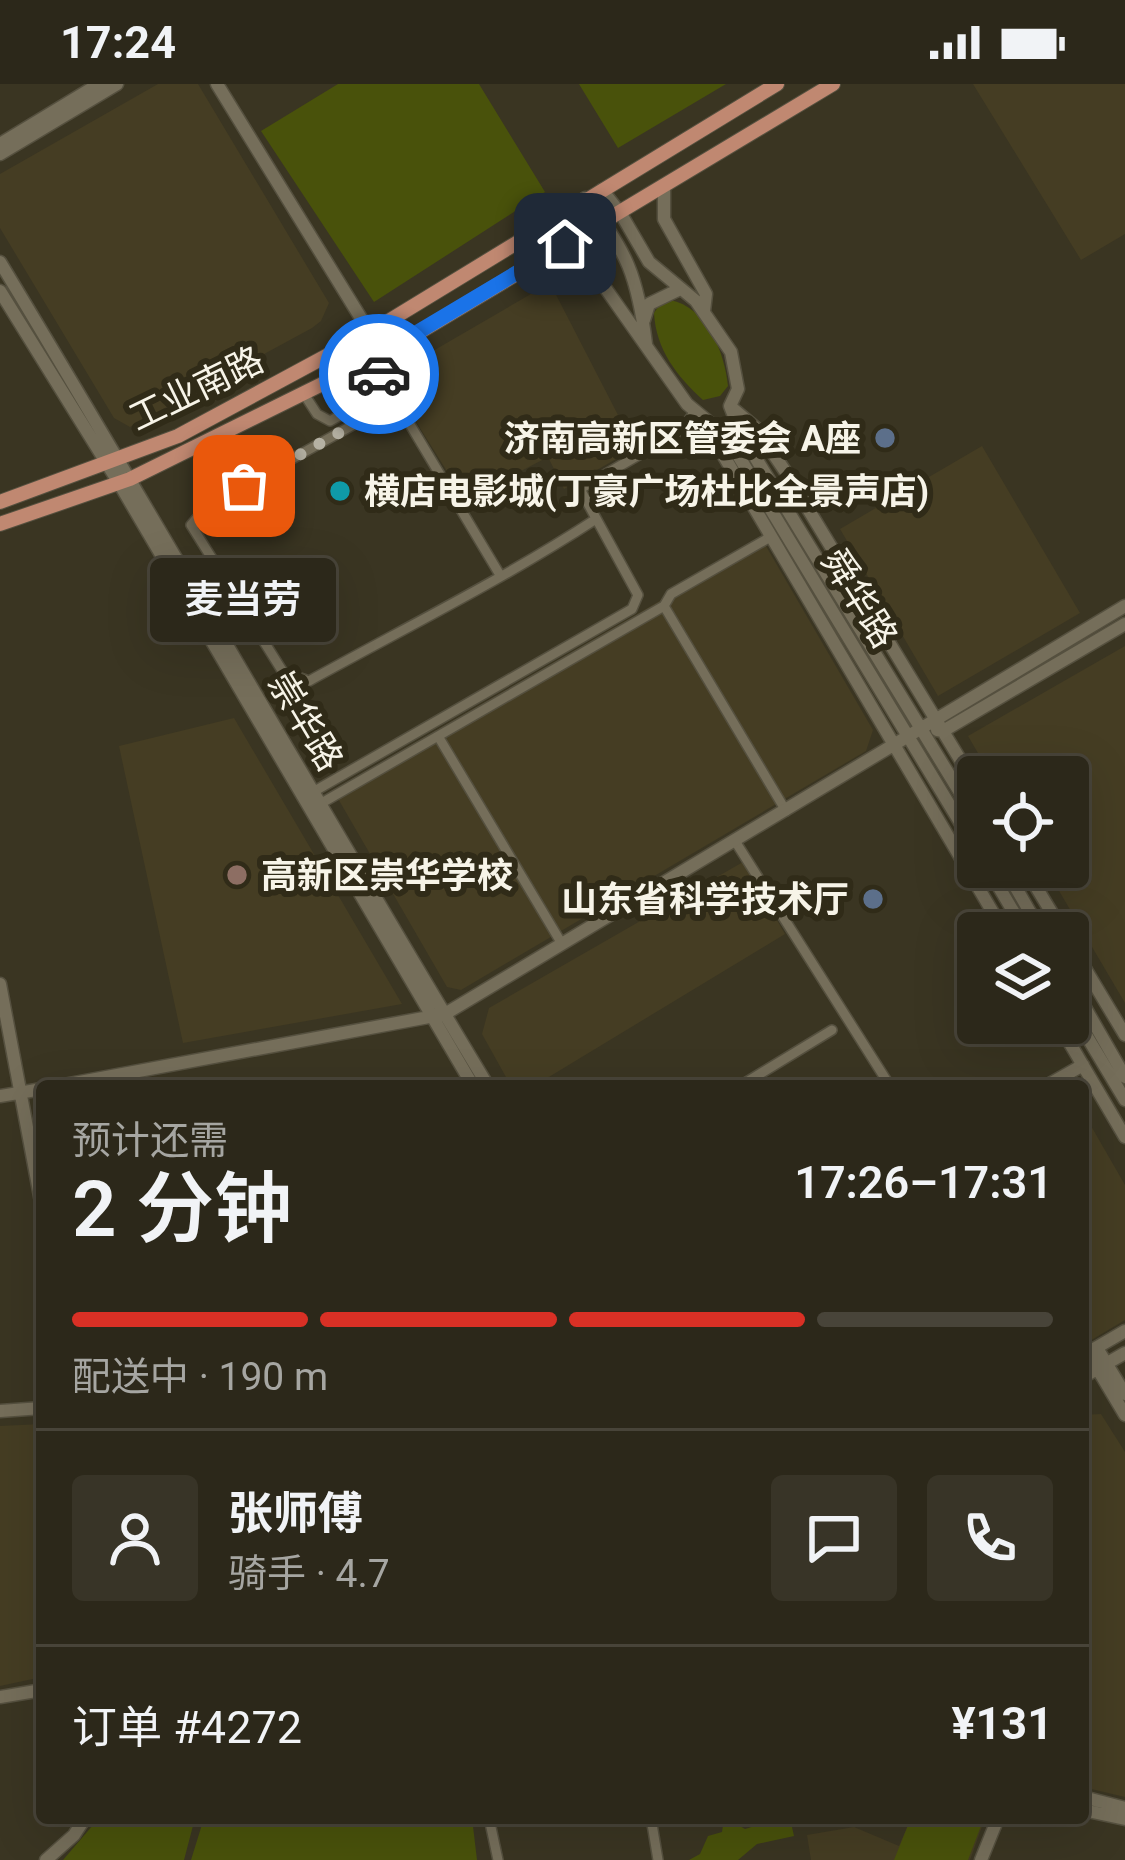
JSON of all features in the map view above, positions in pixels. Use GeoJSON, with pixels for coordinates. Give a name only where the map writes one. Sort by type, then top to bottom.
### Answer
{"type":"FeatureCollection","features":[{"type":"Feature","properties":{"kind":"main road"},"geometry":{"type":"LineString","coordinates":[[0,144],[99,84]]}},
{"type":"Feature","properties":{"kind":"main road"},"geometry":{"type":"LineString","coordinates":[[0,154],[117,84]]}},
{"type":"Feature","properties":{"kind":"main road"},"geometry":{"type":"LineString","coordinates":[[217,84],[369,333],[377,357]]}},
{"type":"Feature","properties":{"kind":"main road","name":"工业南路"},"geometry":{"type":"LineString","coordinates":[[0,502],[178,436],[369,333],[777,84]]}},
{"type":"Feature","properties":{"kind":"main road","name":"工业南路"},"geometry":{"type":"LineString","coordinates":[[0,524],[124,481],[377,357],[833,84]]}},
{"type":"Feature","properties":{"kind":"main road"},"geometry":{"type":"LineString","coordinates":[[664,186],[664,219],[706,294],[704,312]]}},
{"type":"Feature","properties":{"kind":"main road","name":"舜华路"},"geometry":{"type":"LineString","coordinates":[[602,190],[649,262],[704,312],[731,352],[738,388],[730,406],[741,434],[935,725],[957,775]]}},
{"type":"Feature","properties":{"kind":"main road"},"geometry":{"type":"LineString","coordinates":[[585,198],[637,279],[647,351]]}},
{"type":"Feature","properties":{"kind":"main road","name":"舜华路"},"geometry":{"type":"LineString","coordinates":[[526,266],[560,256],[586,262],[647,351],[701,415],[727,437],[957,816]]}},
{"type":"Feature","properties":{"kind":"main road","name":"崇华路"},"geometry":{"type":"LineString","coordinates":[[0,262],[438,1016],[484,1080]]}},
{"type":"Feature","properties":{"kind":"main road"},"geometry":{"type":"LineString","coordinates":[[644,321],[650,304],[678,290]]}},
{"type":"Feature","properties":{"kind":"main road","name":"崇华路"},"geometry":{"type":"LineString","coordinates":[[0,291],[112,459]]}},
{"type":"Feature","properties":{"kind":"main road"},"geometry":{"type":"LineString","coordinates":[[730,406],[701,415],[993,912]]}},
{"type":"Feature","properties":{"kind":"main road","name":"崇华路"},"geometry":{"type":"LineString","coordinates":[[124,481],[316,798],[470,1080]]}},
{"type":"Feature","properties":{"kind":"main road"},"geometry":{"type":"LineString","coordinates":[[935,725],[1125,606]]}},
{"type":"Feature","properties":{"kind":"main road"},"geometry":{"type":"LineString","coordinates":[[91,1080],[438,1016],[911,737],[1125,623]]}},
{"type":"Feature","properties":{"kind":"main road"},"geometry":{"type":"LineString","coordinates":[[935,725],[957,758]]}},
{"type":"Feature","properties":{"kind":"main road"},"geometry":{"type":"LineString","coordinates":[[1089,975],[1125,1035]]}},
{"type":"Feature","properties":{"kind":"main road"},"geometry":{"type":"LineString","coordinates":[[0,984],[36,1171]]}},
{"type":"Feature","properties":{"kind":"main road"},"geometry":{"type":"LineString","coordinates":[[1089,1014],[1125,1077]]}},
{"type":"Feature","properties":{"kind":"main road"},"geometry":{"type":"LineString","coordinates":[[1089,1040],[1125,1100]]}},
{"type":"Feature","properties":{"kind":"main road"},"geometry":{"type":"LineString","coordinates":[[1070,1044],[1125,1137]]}},
{"type":"Feature","properties":{"kind":"main road"},"geometry":{"type":"LineString","coordinates":[[1057,1080],[1083,1065]]}},
{"type":"Feature","properties":{"kind":"main road"},"geometry":{"type":"LineString","coordinates":[[0,1096],[36,1090]]}},
{"type":"Feature","properties":{"kind":"main road"},"geometry":{"type":"LineString","coordinates":[[1125,1330],[1089,1352],[1125,1394]]}},
{"type":"Feature","properties":{"kind":"main road"},"geometry":{"type":"LineString","coordinates":[[1089,1374],[1125,1352]]}},
{"type":"Feature","properties":{"kind":"main road"},"geometry":{"type":"LineString","coordinates":[[1102,1366],[1125,1414]]}},
{"type":"Feature","properties":{"kind":"main road"},"geometry":{"type":"LineString","coordinates":[[0,1411],[36,1408]]}},
{"type":"Feature","properties":{"kind":"main road"},"geometry":{"type":"LineString","coordinates":[[0,1697],[36,1691]]}},
{"type":"Feature","properties":{"kind":"main road"},"geometry":{"type":"LineString","coordinates":[[1089,1799],[1125,1808]]}},
{"type":"Feature","properties":{"kind":"main road"},"geometry":{"type":"LineString","coordinates":[[1089,1811],[1125,1819]]}},
{"type":"Feature","properties":{"kind":"main road"},"geometry":{"type":"LineString","coordinates":[[46,1860],[80,1824]]}},
{"type":"Feature","properties":{"kind":"main road"},"geometry":{"type":"LineString","coordinates":[[981,1860],[996,1824]]}},
{"type":"Feature","properties":{"kind":"street"},"geometry":{"type":"LineString","coordinates":[[377,357],[388,389],[500,575]]}},
{"type":"Feature","properties":{"kind":"street"},"geometry":{"type":"LineString","coordinates":[[304,394],[317,414],[330,422],[388,389]]}},
{"type":"Feature","properties":{"kind":"street"},"geometry":{"type":"LineString","coordinates":[[396,401],[206,507],[191,525],[283,672],[309,680],[596,519]]}},
{"type":"Feature","properties":{"kind":"street"},"geometry":{"type":"LineString","coordinates":[[316,798],[632,609],[638,595],[580,489],[701,415]]}},
{"type":"Feature","properties":{"kind":"street"},"geometry":{"type":"LineString","coordinates":[[316,798],[438,736],[664,606],[671,594],[772,536]]}},
{"type":"Feature","properties":{"kind":"street"},"geometry":{"type":"LineString","coordinates":[[203,607],[230,591]]}},
{"type":"Feature","properties":{"kind":"street"},"geometry":{"type":"LineString","coordinates":[[664,606],[786,811]]}},
{"type":"Feature","properties":{"kind":"street"},"geometry":{"type":"LineString","coordinates":[[438,736],[562,944]]}},
{"type":"Feature","properties":{"kind":"street"},"geometry":{"type":"LineString","coordinates":[[735,842],[886,1080]]}},
{"type":"Feature","properties":{"kind":"street"},"geometry":{"type":"LineString","coordinates":[[750,1080],[832,1030]]}},
{"type":"Feature","properties":{"kind":"street"},"geometry":{"type":"LineString","coordinates":[[490,1824],[498,1860]]}},
{"type":"Feature","properties":{"kind":"street"},"geometry":{"type":"LineString","coordinates":[[652,1824],[658,1860]]}},
{"type":"Feature","properties":{"kind":"shaded area"},"geometry":{"type":"Polygon","coordinates":[[[158,84],[198,84],[329,303],[312,328],[130,427],[114,418],[0,228],[0,174],[158,84]]]}},
{"type":"Feature","properties":{"kind":"shaded area"},"geometry":{"type":"Polygon","coordinates":[[[973,84],[1125,84],[1125,234],[1081,260],[973,84]]]}},
{"type":"Feature","properties":{"kind":"shaded area"},"geometry":{"type":"Polygon","coordinates":[[[550,283],[635,448],[564,489],[548,457],[465,500],[388,377],[550,283]]]}},
{"type":"Feature","properties":{"kind":"shaded area"},"geometry":{"type":"Polygon","coordinates":[[[982,446],[1080,613],[938,696],[840,529],[982,446]]]}},
{"type":"Feature","properties":{"kind":"shaded area"},"geometry":{"type":"Polygon","coordinates":[[[763,541],[873,730],[866,751],[461,990],[447,987],[333,790],[763,541]]]}},
{"type":"Feature","properties":{"kind":"shaded area"},"geometry":{"type":"Polygon","coordinates":[[[1125,646],[1125,1003],[1089,942],[1089,912],[1071,912],[1057,888],[1089,888],[1089,756],[980,756],[968,736],[1125,646]]]}},
{"type":"Feature","properties":{"kind":"shaded area","name":"高新区崇华学校"},"geometry":{"type":"Polygon","coordinates":[[[234,718],[402,1004],[183,1043],[119,746],[234,718]]]}},
{"type":"Feature","properties":{"kind":"shaded area"},"geometry":{"type":"Polygon","coordinates":[[[743,862],[785,934],[544,1080],[508,1080],[482,1034],[489,1008],[743,862]]]}},
{"type":"Feature","properties":{"kind":"shaded area"},"geometry":{"type":"Polygon","coordinates":[[[1089,1122],[1125,1185],[1125,1320],[1089,1341],[1089,1122]]]}},
{"type":"Feature","properties":{"kind":"shaded area"},"geometry":{"type":"Polygon","coordinates":[[[1101,1414],[1125,1452],[1125,1797],[1089,1788],[1089,1415],[1101,1414]]]}},
{"type":"Feature","properties":{"kind":"shaded area"},"geometry":{"type":"Polygon","coordinates":[[[36,1424],[36,1678],[0,1686],[0,1426],[36,1424]]]}},
{"type":"Feature","properties":{"kind":"shaded area"},"geometry":{"type":"Polygon","coordinates":[[[908,1824],[983,1824],[970,1860],[811,1860],[807,1835],[854,1827],[899,1846],[908,1824]]]}},
{"type":"Feature","properties":{"kind":"green space"},"geometry":{"type":"Polygon","coordinates":[[[338,84],[479,84],[545,192],[374,302],[261,131],[338,84]]]}},
{"type":"Feature","properties":{"kind":"green space"},"geometry":{"type":"Polygon","coordinates":[[[579,84],[726,84],[618,148],[579,84]]]}},
{"type":"Feature","properties":{"kind":"green space"},"geometry":{"type":"Polygon","coordinates":[[[670,300],[694,312],[712,333],[728,386],[720,396],[703,400],[664,350],[654,313],[670,300]]]}},
{"type":"Feature","properties":{"kind":"green space"},"geometry":{"type":"Polygon","coordinates":[[[94,1824],[193,1824],[184,1860],[63,1860],[94,1824]]]}},
{"type":"Feature","properties":{"kind":"green space"},"geometry":{"type":"Polygon","coordinates":[[[202,1824],[473,1824],[477,1860],[191,1860],[202,1824]]]}},
{"type":"Feature","properties":{"kind":"green space"},"geometry":{"type":"Polygon","coordinates":[[[723,1824],[745,1829],[758,1824],[791,1824],[794,1836],[757,1844],[738,1860],[689,1860],[700,1854],[708,1836],[722,1832],[723,1824]]]}},
{"type":"Feature","properties":{"kind":"green space"},"geometry":{"type":"Polygon","coordinates":[[[909,1824],[982,1824],[968,1860],[894,1860],[909,1824]]]}},
{"type":"Feature","properties":{"kind":"way so far"},"geometry":{"type":"LineString","coordinates":[[244,486],[396,401],[379,374]]}},
{"type":"Feature","properties":{"kind":"place","name":"济南高新区管委会 A座"},"geometry":{"type":"Point","coordinates":[885,438]}},
{"type":"Feature","properties":{"kind":"place","name":"麦当劳"},"geometry":{"type":"Point","coordinates":[244,486]}},
{"type":"Feature","properties":{"kind":"place","name":"横店电影城(丁豪广场杜比全景声店)"},"geometry":{"type":"Point","coordinates":[340,491]}},
{"type":"Feature","properties":{"kind":"place","name":"高新区崇华学校"},"geometry":{"type":"Point","coordinates":[237,875]}},
{"type":"Feature","properties":{"kind":"place","name":"山东省科学技术厅"},"geometry":{"type":"Point","coordinates":[873,899]}},
{"type":"Feature","properties":{"kind":"route"},"geometry":{"type":"LineString","coordinates":[[379,374],[371,360],[565,244]]}}]}
